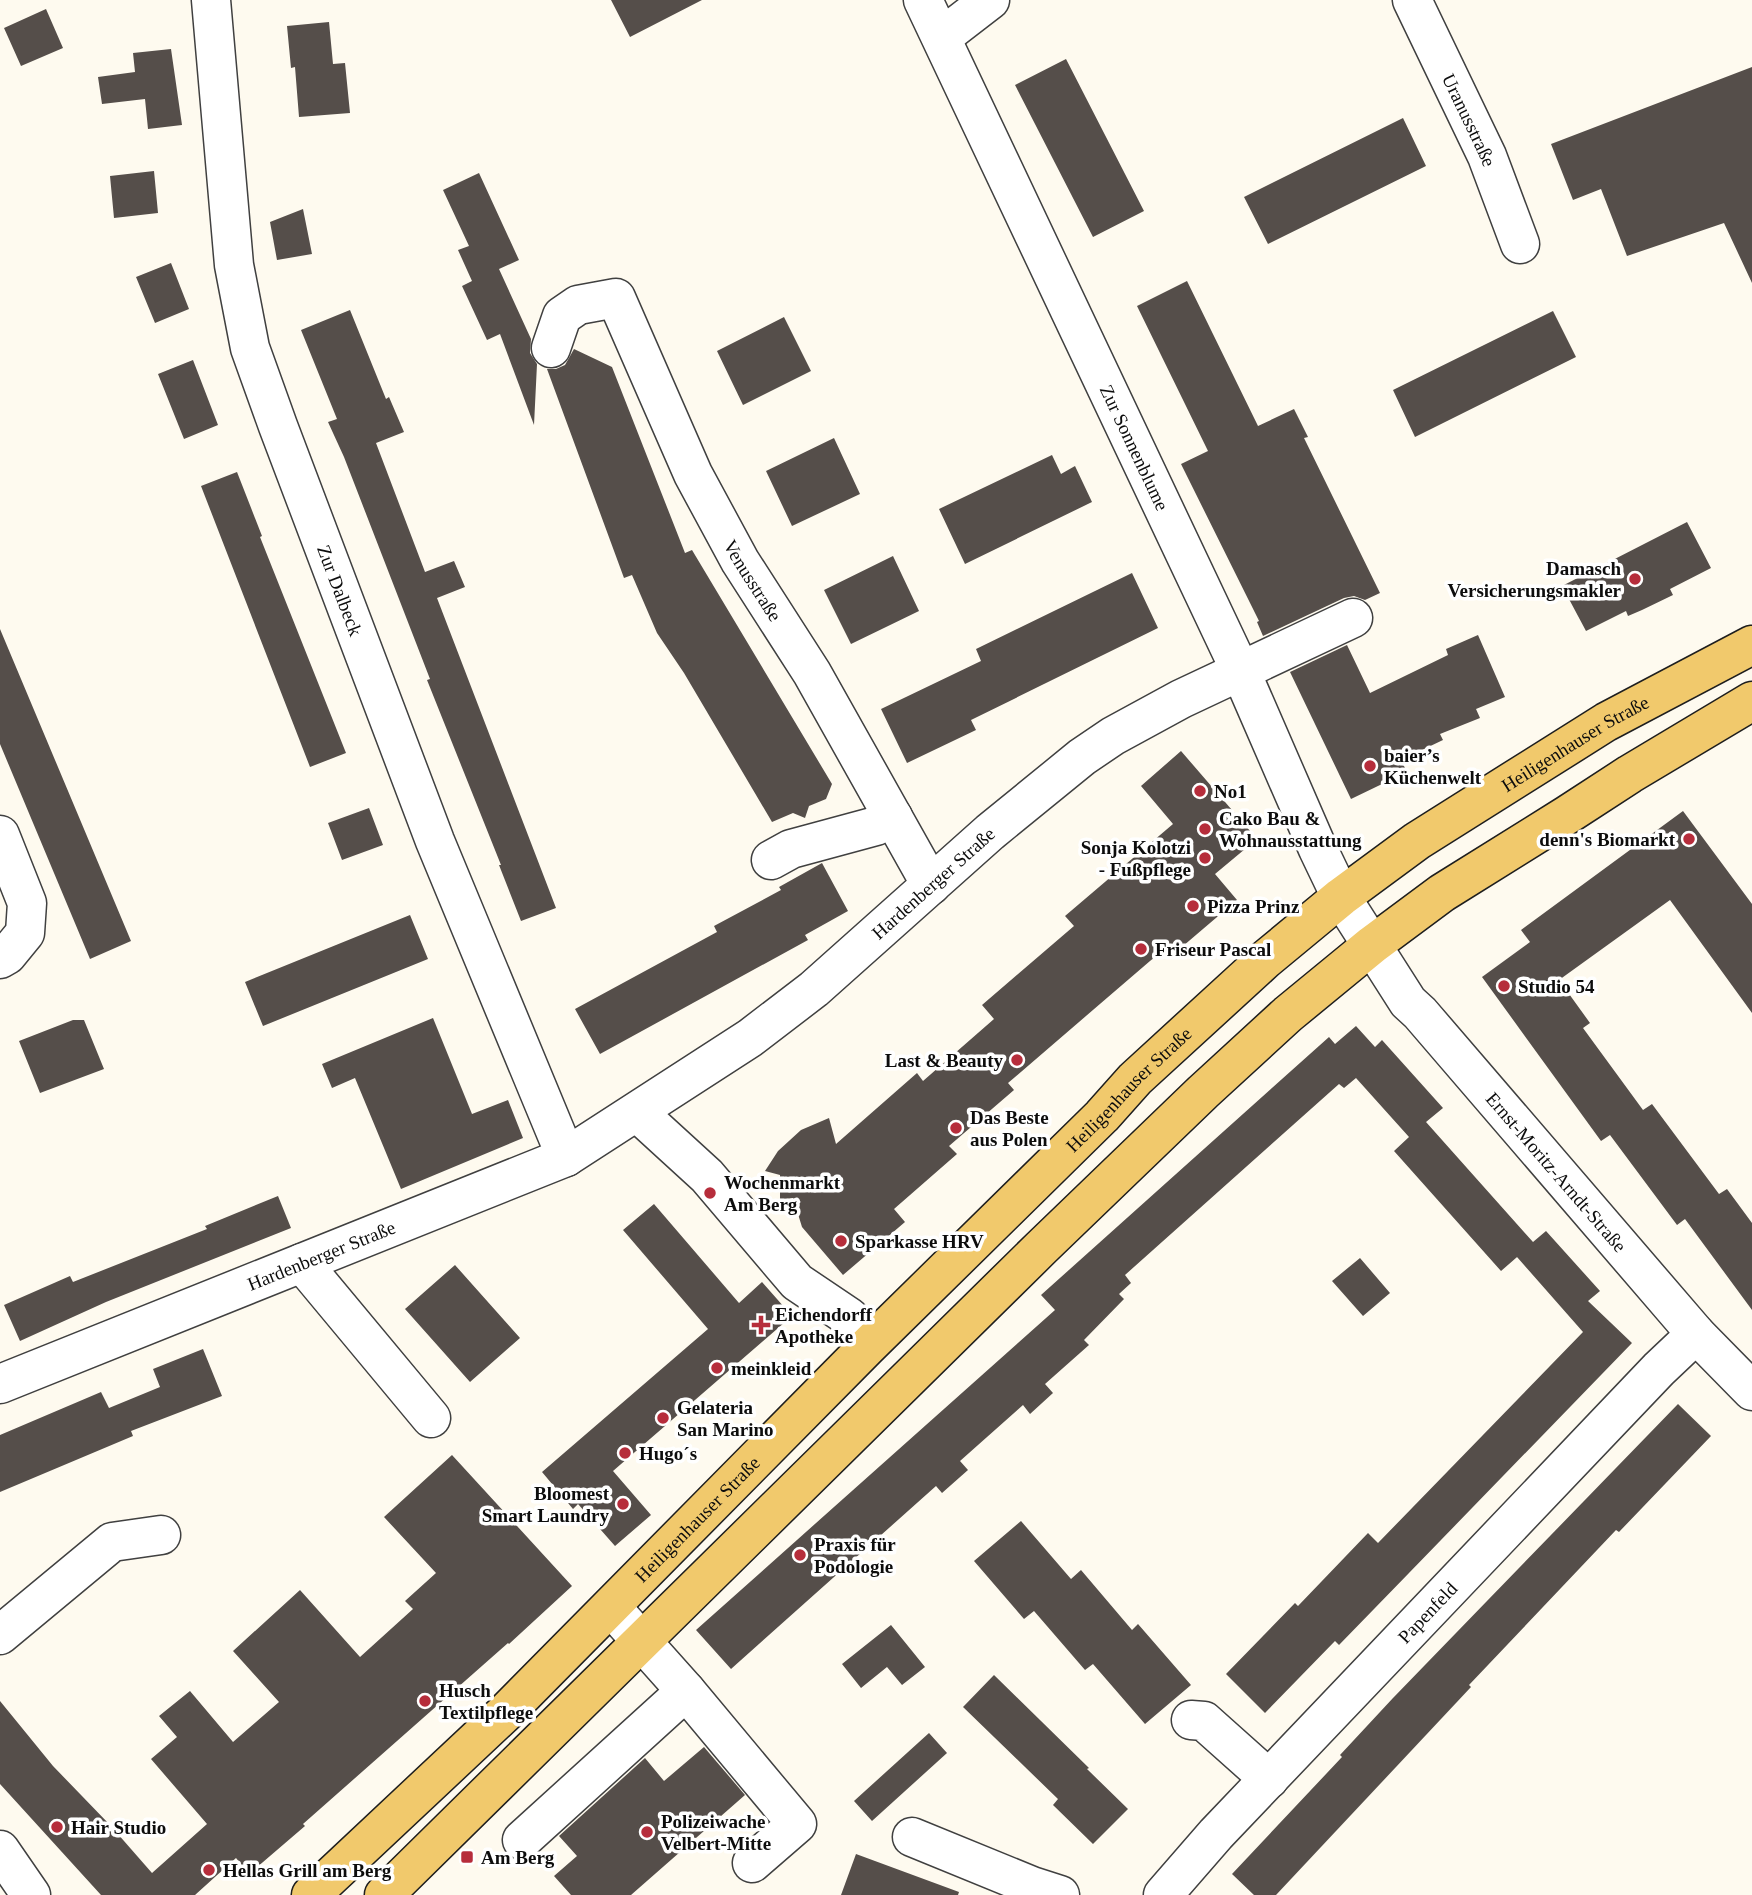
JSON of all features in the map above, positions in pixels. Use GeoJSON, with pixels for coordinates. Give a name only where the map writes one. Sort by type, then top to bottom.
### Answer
{"type":"FeatureCollection","features":[{"type":"Feature","properties":{"kind":"main road","name":"Heiligenhauser Straße"},"geometry":{"type":"LineString","coordinates":[[311,1895],[506,1712],[1003,1211],[1102,1116],[1135,1079],[1266,959],[1341,897],[1427,835],[1606,722],[1752,645]]}},
{"type":"Feature","properties":{"kind":"main road"},"geometry":{"type":"LineString","coordinates":[[384,1895],[1041,1248],[1288,1014],[1441,893],[1752,701]]}},
{"type":"Feature","properties":{"kind":"street","name":"Zur Dalbeck"},"geometry":{"type":"LineString","coordinates":[[211,0],[234,265],[250,348],[430,828],[566,1157]]}},
{"type":"Feature","properties":{"kind":"street","name":"Zur Sonnenblume"},"geometry":{"type":"LineString","coordinates":[[923,0],[1241,672],[1341,897]]}},
{"type":"Feature","properties":{"kind":"street"},"geometry":{"type":"LineString","coordinates":[[942,37],[990,0]]}},
{"type":"Feature","properties":{"kind":"street","name":"Uranusstraße"},"geometry":{"type":"LineString","coordinates":[[1412,0],[1487,156],[1520,244]]}},
{"type":"Feature","properties":{"kind":"street","name":"Venusstraße"},"geometry":{"type":"LineString","coordinates":[[551,348],[562,316],[578,305],[615,298],[693,474],[740,561],[812,673],[931,885]]}},
{"type":"Feature","properties":{"kind":"street","name":"Hardenberger Straße"},"geometry":{"type":"LineString","coordinates":[[0,1384],[566,1157],[750,1038],[814,989],[990,832],[1082,757],[1113,736],[1181,699],[1353,618]]}},
{"type":"Feature","properties":{"kind":"street"},"geometry":{"type":"LineString","coordinates":[[771,860],[791,849],[876,826],[893,817]]}},
{"type":"Feature","properties":{"kind":"street"},"geometry":{"type":"LineString","coordinates":[[0,835],[27,903],[25,933],[0,959]]}},
{"type":"Feature","properties":{"kind":"street","name":"Ernst-Moritz-Arndt-Straße"},"geometry":{"type":"LineString","coordinates":[[1341,897],[1408,1002],[1696,1334],[1752,1391]]}},
{"type":"Feature","properties":{"kind":"street"},"geometry":{"type":"LineString","coordinates":[[637,1112],[707,1176],[797,1282],[849,1317]]}},
{"type":"Feature","properties":{"kind":"street"},"geometry":{"type":"LineString","coordinates":[[302,1263],[432,1418]]}},
{"type":"Feature","properties":{"kind":"street","name":"Papenfeld"},"geometry":{"type":"LineString","coordinates":[[1163,1895],[1216,1833],[1659,1369],[1696,1334]]}},
{"type":"Feature","properties":{"kind":"street"},"geometry":{"type":"LineString","coordinates":[[0,1635],[112,1542],[161,1535]]}},
{"type":"Feature","properties":{"kind":"street"},"geometry":{"type":"LineString","coordinates":[[611,1606],[686,1691],[796,1824],[752,1863]]}},
{"type":"Feature","properties":{"kind":"street"},"geometry":{"type":"LineString","coordinates":[[522,1840],[686,1691]]}},
{"type":"Feature","properties":{"kind":"street"},"geometry":{"type":"LineString","coordinates":[[1191,1720],[1204,1721],[1269,1779]]}},
{"type":"Feature","properties":{"kind":"street"},"geometry":{"type":"LineString","coordinates":[[912,1837],[1060,1895]]}},
{"type":"Feature","properties":{"kind":"street"},"geometry":{"type":"LineString","coordinates":[[0,1850],[31,1895]]}},
{"type":"Feature","properties":{"kind":"building"},"geometry":{"type":"Polygon","coordinates":[[[611,0],[702,0],[630,37],[611,0]]]}},
{"type":"Feature","properties":{"kind":"building"},"geometry":{"type":"Polygon","coordinates":[[[46,9],[63,48],[21,66],[4,28],[46,9]]]}},
{"type":"Feature","properties":{"kind":"building"},"geometry":{"type":"Polygon","coordinates":[[[329,22],[333,64],[345,63],[350,113],[299,117],[295,67],[291,68],[287,26],[329,22]]]}},
{"type":"Feature","properties":{"kind":"building"},"geometry":{"type":"Polygon","coordinates":[[[171,49],[182,125],[148,129],[145,99],[102,104],[98,77],[135,72],[133,53],[171,49]]]}},
{"type":"Feature","properties":{"kind":"building"},"geometry":{"type":"Polygon","coordinates":[[[1066,59],[1144,211],[1093,237],[1015,85],[1066,59]]]}},
{"type":"Feature","properties":{"kind":"building"},"geometry":{"type":"Polygon","coordinates":[[[1752,67],[1752,283],[1724,223],[1627,256],[1601,189],[1573,200],[1551,144],[1752,67]]]}},
{"type":"Feature","properties":{"kind":"building"},"geometry":{"type":"Polygon","coordinates":[[[1403,118],[1426,166],[1268,244],[1244,197],[1403,118]]]}},
{"type":"Feature","properties":{"kind":"building"},"geometry":{"type":"Polygon","coordinates":[[[154,171],[158,213],[114,218],[110,176],[154,171]]]}},
{"type":"Feature","properties":{"kind":"building"},"geometry":{"type":"Polygon","coordinates":[[[479,173],[519,260],[499,269],[531,339],[530,353],[537,364],[534,425],[500,334],[487,340],[462,286],[472,281],[458,250],[469,246],[443,190],[479,173]]]}},
{"type":"Feature","properties":{"kind":"building"},"geometry":{"type":"Polygon","coordinates":[[[303,209],[312,254],[277,260],[270,222],[303,209]]]}},
{"type":"Feature","properties":{"kind":"building"},"geometry":{"type":"Polygon","coordinates":[[[171,263],[189,309],[155,323],[136,277],[171,263]]]}},
{"type":"Feature","properties":{"kind":"building"},"geometry":{"type":"Polygon","coordinates":[[[1187,281],[1258,426],[1294,409],[1308,437],[1304,438],[1380,593],[1365,600],[1354,596],[1344,598],[1263,636],[1257,622],[1259,621],[1181,464],[1208,451],[1137,306],[1187,281]]]}},
{"type":"Feature","properties":{"kind":"building"},"geometry":{"type":"Polygon","coordinates":[[[350,310],[386,399],[389,397],[404,432],[376,443],[425,572],[454,561],[465,587],[437,598],[556,908],[521,921],[427,680],[430,679],[328,422],[337,419],[301,330],[350,310]]]}},
{"type":"Feature","properties":{"kind":"building"},"geometry":{"type":"Polygon","coordinates":[[[1553,311],[1576,357],[1415,437],[1393,390],[1553,311]]]}},
{"type":"Feature","properties":{"kind":"building"},"geometry":{"type":"Polygon","coordinates":[[[784,317],[811,371],[743,405],[717,351],[784,317]]]}},
{"type":"Feature","properties":{"kind":"building"},"geometry":{"type":"Polygon","coordinates":[[[574,349],[612,367],[685,553],[692,550],[832,784],[826,799],[809,806],[805,818],[793,813],[772,822],[684,673],[657,633],[632,575],[624,578],[547,369],[565,365],[574,349]]]}},
{"type":"Feature","properties":{"kind":"building"},"geometry":{"type":"Polygon","coordinates":[[[193,360],[218,425],[184,439],[158,374],[193,360]]]}},
{"type":"Feature","properties":{"kind":"building"},"geometry":{"type":"Polygon","coordinates":[[[834,438],[860,494],[792,526],[766,471],[834,438]]]}},
{"type":"Feature","properties":{"kind":"building"},"geometry":{"type":"Polygon","coordinates":[[[1052,455],[1061,474],[1075,466],[1092,502],[965,564],[939,509],[1052,455]]]}},
{"type":"Feature","properties":{"kind":"building"},"geometry":{"type":"Polygon","coordinates":[[[237,472],[346,753],[310,767],[201,486],[237,472]]]}},
{"type":"Feature","properties":{"kind":"building"},"geometry":{"type":"Polygon","coordinates":[[[1687,522],[1711,568],[1670,589],[1673,595],[1628,616],[1626,611],[1586,631],[1562,586],[1687,522]]]}},
{"type":"Feature","properties":{"kind":"building"},"geometry":{"type":"Polygon","coordinates":[[[893,556],[919,611],[851,644],[824,590],[893,556]]]}},
{"type":"Feature","properties":{"kind":"building"},"geometry":{"type":"Polygon","coordinates":[[[1132,573],[1158,628],[971,720],[976,730],[907,763],[881,709],[981,661],[976,649],[1132,573]]]}},
{"type":"Feature","properties":{"kind":"building"},"geometry":{"type":"Polygon","coordinates":[[[0,629],[131,941],[90,959],[0,744],[0,629]]]}},
{"type":"Feature","properties":{"kind":"building"},"geometry":{"type":"Polygon","coordinates":[[[1478,635],[1505,697],[1476,709],[1480,718],[1440,734],[1443,740],[1401,760],[1407,772],[1351,799],[1290,672],[1347,645],[1370,693],[1448,655],[1446,649],[1478,635]]]}},
{"type":"Feature","properties":{"kind":"building"},"geometry":{"type":"Polygon","coordinates":[[[1181,751],[1257,839],[1215,874],[1237,900],[1176,952],[1170,945],[1008,1083],[1014,1090],[949,1146],[957,1154],[894,1209],[905,1222],[843,1275],[802,1227],[793,1198],[780,1200],[780,1175],[765,1171],[778,1151],[801,1130],[829,1118],[836,1144],[917,1073],[923,1081],[994,1019],[982,1005],[1074,926],[1065,916],[1173,824],[1141,786],[1181,751]]]}},
{"type":"Feature","properties":{"kind":"building"},"geometry":{"type":"Polygon","coordinates":[[[369,808],[383,845],[342,860],[328,823],[369,808]]]}},
{"type":"Feature","properties":{"kind":"building"},"geometry":{"type":"Polygon","coordinates":[[[1683,811],[1752,904],[1752,1013],[1670,900],[1559,980],[1590,1023],[1583,1028],[1643,1110],[1652,1104],[1719,1194],[1727,1189],[1752,1223],[1752,1310],[1685,1219],[1677,1225],[1610,1135],[1601,1141],[1482,977],[1530,942],[1521,930],[1683,811]]]}},
{"type":"Feature","properties":{"kind":"building"},"geometry":{"type":"Polygon","coordinates":[[[822,863],[848,911],[805,935],[808,940],[600,1054],[575,1009],[717,932],[714,926],[781,890],[779,887],[822,863]]]}},
{"type":"Feature","properties":{"kind":"building"},"geometry":{"type":"Polygon","coordinates":[[[410,915],[428,959],[263,1026],[245,982],[410,915]]]}},
{"type":"Feature","properties":{"kind":"building"},"geometry":{"type":"Polygon","coordinates":[[[433,1018],[472,1114],[508,1100],[523,1138],[401,1189],[355,1078],[332,1088],[322,1064],[433,1018]]]}},
{"type":"Feature","properties":{"kind":"building"},"geometry":{"type":"Polygon","coordinates":[[[73,1020],[84,1020],[104,1069],[40,1093],[19,1041],[73,1020]]]}},
{"type":"Feature","properties":{"kind":"building"},"geometry":{"type":"Polygon","coordinates":[[[1356,1026],[1375,1047],[1382,1040],[1443,1108],[1426,1122],[1533,1242],[1546,1231],[1600,1291],[1588,1301],[1632,1343],[1409,1573],[1339,1645],[1335,1641],[1265,1713],[1226,1674],[1295,1603],[1298,1606],[1368,1533],[1378,1543],[1583,1332],[1517,1257],[1501,1271],[1394,1151],[1409,1137],[1356,1078],[1344,1088],[1339,1084],[1125,1275],[1131,1283],[1119,1294],[1124,1299],[1084,1340],[1089,1345],[1045,1384],[1053,1393],[1030,1414],[1023,1405],[960,1461],[968,1470],[942,1493],[936,1486],[731,1669],[696,1630],[1055,1310],[1041,1295],[1329,1037],[1335,1044],[1356,1026]]]}},
{"type":"Feature","properties":{"kind":"building"},"geometry":{"type":"Polygon","coordinates":[[[278,1196],[291,1228],[106,1302],[20,1341],[4,1305],[70,1276],[73,1282],[207,1229],[205,1226],[278,1196]]]}},
{"type":"Feature","properties":{"kind":"building"},"geometry":{"type":"Polygon","coordinates":[[[654,1204],[739,1303],[762,1282],[792,1316],[613,1471],[651,1515],[615,1546],[578,1504],[573,1509],[542,1472],[708,1329],[623,1230],[654,1204]]]}},
{"type":"Feature","properties":{"kind":"building"},"geometry":{"type":"Polygon","coordinates":[[[1360,1258],[1390,1293],[1363,1316],[1332,1281],[1360,1258]]]}},
{"type":"Feature","properties":{"kind":"building"},"geometry":{"type":"Polygon","coordinates":[[[455,1265],[520,1338],[470,1382],[405,1309],[455,1265]]]}},
{"type":"Feature","properties":{"kind":"building"},"geometry":{"type":"Polygon","coordinates":[[[203,1349],[222,1396],[131,1431],[133,1436],[0,1492],[0,1435],[101,1392],[109,1408],[160,1387],[153,1369],[203,1349]]]}},
{"type":"Feature","properties":{"kind":"building"},"geometry":{"type":"Polygon","coordinates":[[[1678,1404],[1711,1436],[1619,1532],[1616,1530],[1469,1685],[1471,1687],[1276,1895],[1254,1895],[1232,1874],[1342,1757],[1340,1755],[1393,1698],[1678,1404]]]}},
{"type":"Feature","properties":{"kind":"building"},"geometry":{"type":"Polygon","coordinates":[[[452,1455],[572,1586],[249,1874],[236,1858],[195,1895],[101,1895],[0,1784],[0,1701],[53,1766],[152,1873],[207,1824],[151,1759],[177,1737],[159,1716],[190,1691],[233,1742],[279,1702],[233,1651],[300,1590],[360,1657],[413,1609],[405,1601],[436,1573],[384,1517],[452,1455]]]}},
{"type":"Feature","properties":{"kind":"building"},"geometry":{"type":"Polygon","coordinates":[[[1021,1521],[1071,1579],[1081,1570],[1132,1630],[1138,1624],[1191,1685],[1145,1724],[1093,1664],[1085,1670],[1034,1611],[1024,1619],[974,1561],[1021,1521]]]}},
{"type":"Feature","properties":{"kind":"building"},"geometry":{"type":"Polygon","coordinates":[[[891,1625],[925,1667],[902,1685],[887,1667],[861,1688],[842,1664],[891,1625]]]}},
{"type":"Feature","properties":{"kind":"building"},"geometry":{"type":"Polygon","coordinates":[[[994,1675],[1128,1809],[1093,1844],[1053,1805],[1058,1799],[963,1707],[994,1675]]]}},
{"type":"Feature","properties":{"kind":"building"},"geometry":{"type":"Polygon","coordinates":[[[929,1733],[947,1753],[872,1821],[854,1801],[929,1733]]]}},
{"type":"Feature","properties":{"kind":"building"},"geometry":{"type":"Polygon","coordinates":[[[704,1747],[745,1795],[631,1895],[571,1895],[554,1876],[577,1856],[559,1836],[645,1758],[664,1781],[704,1747]]]}},
{"type":"Feature","properties":{"kind":"building"},"geometry":{"type":"Polygon","coordinates":[[[856,1854],[959,1892],[958,1895],[841,1895],[856,1854]]]}},
{"type":"Feature","properties":{"kind":"place","name":"Damasch Versicherungsmakler"},"geometry":{"type":"Point","coordinates":[1635,579]}},
{"type":"Feature","properties":{"kind":"place","name":"baier’s Küchenwelt"},"geometry":{"type":"Point","coordinates":[1370,766]}},
{"type":"Feature","properties":{"kind":"place","name":"No1"},"geometry":{"type":"Point","coordinates":[1200,791]}},
{"type":"Feature","properties":{"kind":"place","name":"Cako Bau & Wohnausstattung"},"geometry":{"type":"Point","coordinates":[1205,829]}},
{"type":"Feature","properties":{"kind":"place","name":"denn's Biomarkt"},"geometry":{"type":"Point","coordinates":[1689,839]}},
{"type":"Feature","properties":{"kind":"place","name":"Sonja Kolotzi - Fußpflege"},"geometry":{"type":"Point","coordinates":[1205,858]}},
{"type":"Feature","properties":{"kind":"place","name":"Pizza Prinz"},"geometry":{"type":"Point","coordinates":[1193,906]}},
{"type":"Feature","properties":{"kind":"place","name":"Friseur Pascal"},"geometry":{"type":"Point","coordinates":[1141,949]}},
{"type":"Feature","properties":{"kind":"place","name":"Studio 54"},"geometry":{"type":"Point","coordinates":[1504,986]}},
{"type":"Feature","properties":{"kind":"place","name":"Last & Beauty"},"geometry":{"type":"Point","coordinates":[1017,1060]}},
{"type":"Feature","properties":{"kind":"place","name":"Das Beste aus Polen"},"geometry":{"type":"Point","coordinates":[956,1128]}},
{"type":"Feature","properties":{"kind":"place","name":"Wochenmarkt Am Berg"},"geometry":{"type":"Point","coordinates":[710,1193]}},
{"type":"Feature","properties":{"kind":"place","name":"Sparkasse HRV"},"geometry":{"type":"Point","coordinates":[841,1241]}},
{"type":"Feature","properties":{"kind":"place","name":"Eichendorff Apotheke"},"geometry":{"type":"Point","coordinates":[761,1325]}},
{"type":"Feature","properties":{"kind":"place","name":"meinkleid"},"geometry":{"type":"Point","coordinates":[717,1368]}},
{"type":"Feature","properties":{"kind":"place","name":"Gelateria San Marino"},"geometry":{"type":"Point","coordinates":[663,1418]}},
{"type":"Feature","properties":{"kind":"place","name":"Hugo´s"},"geometry":{"type":"Point","coordinates":[625,1453]}},
{"type":"Feature","properties":{"kind":"place","name":"Bloomest Smart Laundry"},"geometry":{"type":"Point","coordinates":[623,1504]}},
{"type":"Feature","properties":{"kind":"place","name":"Praxis für Podologie"},"geometry":{"type":"Point","coordinates":[800,1555]}},
{"type":"Feature","properties":{"kind":"place","name":"Husch Textilpflege"},"geometry":{"type":"Point","coordinates":[425,1701]}},
{"type":"Feature","properties":{"kind":"place","name":"Hair Studio"},"geometry":{"type":"Point","coordinates":[57,1827]}},
{"type":"Feature","properties":{"kind":"place","name":"Polizeiwache Velbert-Mitte"},"geometry":{"type":"Point","coordinates":[647,1832]}},
{"type":"Feature","properties":{"kind":"place","name":"Am Berg"},"geometry":{"type":"Point","coordinates":[467,1857]}},
{"type":"Feature","properties":{"kind":"place","name":"Hellas Grill am Berg"},"geometry":{"type":"Point","coordinates":[209,1870]}}]}
